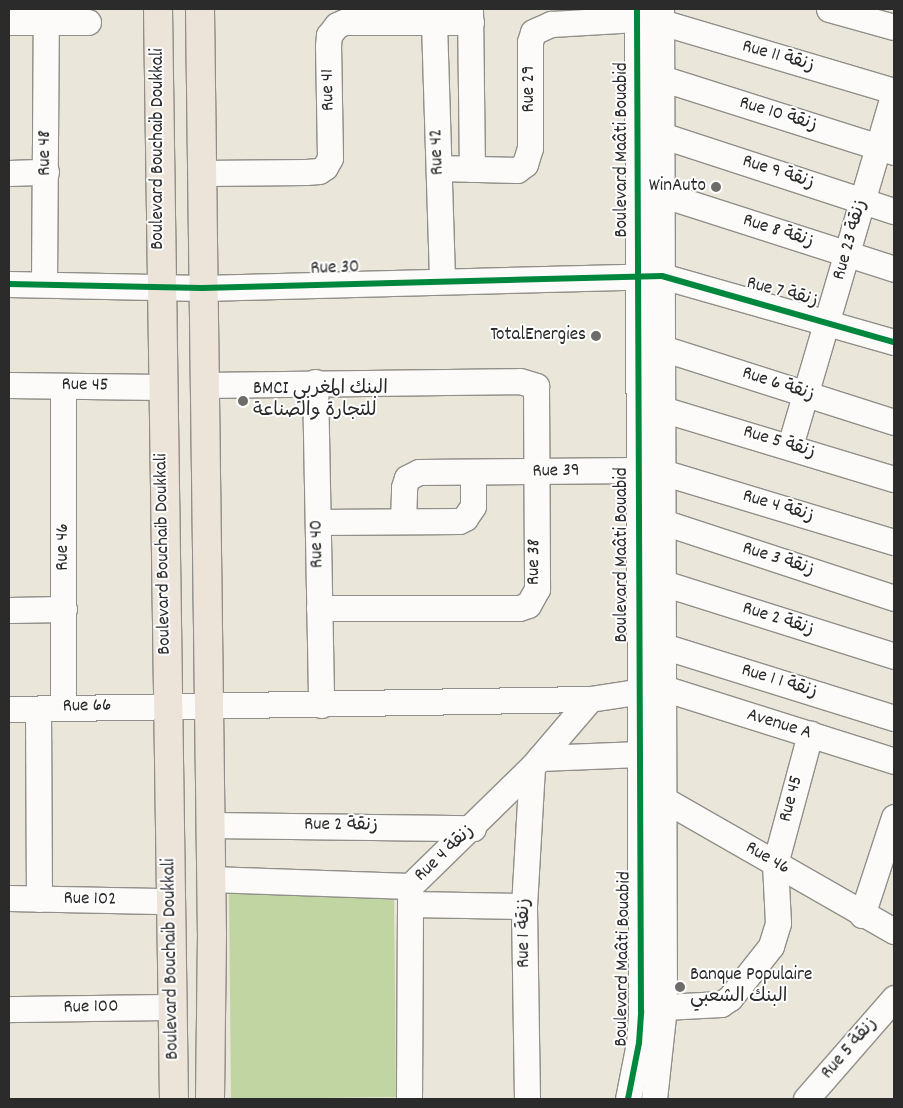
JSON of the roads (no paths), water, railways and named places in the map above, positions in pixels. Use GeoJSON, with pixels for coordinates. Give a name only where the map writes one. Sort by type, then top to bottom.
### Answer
{"type":"FeatureCollection","features":[{"type":"Feature","properties":{"kind":"main road","name":"Boulevard Bouchaib Doukkali"},"geometry":{"type":"LineString","coordinates":[[158,9],[161,387],[166,706],[172,901],[174,1099]]}},
{"type":"Feature","properties":{"kind":"main road","name":"Boulevard Bouchaib Doukkali"},"geometry":{"type":"LineString","coordinates":[[200,9],[203,385],[210,705],[210,879],[212,934],[210,1099]]}},
{"type":"Feature","properties":{"kind":"street"},"geometry":{"type":"LineString","coordinates":[[829,9],[894,27]]}},
{"type":"Feature","properties":{"kind":"street","name":"Rue 41"},"geometry":{"type":"LineString","coordinates":[[202,173],[318,171],[330,158],[328,46],[333,29],[344,22],[434,23],[470,15]]}},
{"type":"Feature","properties":{"kind":"street","name":"Rue 42"},"geometry":{"type":"LineString","coordinates":[[470,15],[472,169]]}},
{"type":"Feature","properties":{"kind":"street","name":"Boulevard Maâti Bouabid"},"geometry":{"type":"LineString","coordinates":[[649,15],[661,78],[662,194],[650,276],[662,348],[662,409],[651,471],[663,522],[664,1007],[654,1099]]}},
{"type":"Feature","properties":{"kind":"street","name":"Boulevard Maâti Bouabid"},"geometry":{"type":"LineString","coordinates":[[628,1099],[639,1043],[641,1011],[638,694],[651,471],[649,15]]}},
{"type":"Feature","properties":{"kind":"street","name":"Rue 11 زنقة"},"geometry":{"type":"LineString","coordinates":[[649,15],[894,92]]}},
{"type":"Feature","properties":{"kind":"street","name":"Rue 29"},"geometry":{"type":"LineString","coordinates":[[439,168],[517,170],[529,156],[530,42],[533,32],[551,24],[649,15]]}},
{"type":"Feature","properties":{"kind":"street","name":"Rue 48"},"geometry":{"type":"LineString","coordinates":[[44,284],[46,21]]}},
{"type":"Feature","properties":{"kind":"street"},"geometry":{"type":"LineString","coordinates":[[9,22],[88,22]]}},
{"type":"Feature","properties":{"kind":"street","name":"Rue 42"},"geometry":{"type":"LineString","coordinates":[[434,23],[442,280]]}},
{"type":"Feature","properties":{"kind":"street","name":"Rue 10 زنقة"},"geometry":{"type":"LineString","coordinates":[[661,78],[886,149]]}},
{"type":"Feature","properties":{"kind":"street","name":"Rue 23 زنقة"},"geometry":{"type":"LineString","coordinates":[[790,446],[863,200],[886,149],[894,92]]}},
{"type":"Feature","properties":{"kind":"street","name":"Rue 9 زنقة"},"geometry":{"type":"LineString","coordinates":[[661,135],[894,211]]}},
{"type":"Feature","properties":{"kind":"street"},"geometry":{"type":"LineString","coordinates":[[9,173],[46,172]]}},
{"type":"Feature","properties":{"kind":"street","name":"Rue 8 زنقة"},"geometry":{"type":"LineString","coordinates":[[662,194],[894,269]]}},
{"type":"Feature","properties":{"kind":"street","name":"Rue 30"},"geometry":{"type":"LineString","coordinates":[[9,284],[202,288],[442,280],[650,276]]}},
{"type":"Feature","properties":{"kind":"street","name":"Rue 7 زنقة"},"geometry":{"type":"LineString","coordinates":[[650,276],[827,320],[894,342]]}},
{"type":"Feature","properties":{"kind":"street","name":"Rue 6 زنقة"},"geometry":{"type":"LineString","coordinates":[[662,348],[894,422]]}},
{"type":"Feature","properties":{"kind":"street","name":"Rue 38"},"geometry":{"type":"LineString","coordinates":[[315,382],[520,381],[536,386],[537,393],[535,472],[537,589],[528,605],[519,608],[320,608]]}},
{"type":"Feature","properties":{"kind":"street"},"geometry":{"type":"LineString","coordinates":[[203,385],[315,382]]}},
{"type":"Feature","properties":{"kind":"street","name":"Rue 40"},"geometry":{"type":"LineString","coordinates":[[315,382],[322,705]]}},
{"type":"Feature","properties":{"kind":"street","name":"Rue 45"},"geometry":{"type":"LineString","coordinates":[[9,385],[161,387]]}},
{"type":"Feature","properties":{"kind":"street","name":"Rue 46"},"geometry":{"type":"LineString","coordinates":[[39,899],[50,708],[64,610],[63,386]]}},
{"type":"Feature","properties":{"kind":"street","name":"Rue 5 زنقة"},"geometry":{"type":"LineString","coordinates":[[662,409],[790,446],[894,479]]}},
{"type":"Feature","properties":{"kind":"street","name":"Rue 39"},"geometry":{"type":"LineString","coordinates":[[403,521],[404,487],[412,474],[651,471]]}},
{"type":"Feature","properties":{"kind":"street","name":"Rue 4 زنقة"},"geometry":{"type":"LineString","coordinates":[[651,471],[894,542]]}},
{"type":"Feature","properties":{"kind":"street"},"geometry":{"type":"LineString","coordinates":[[318,522],[465,518],[473,506],[473,472]]}},
{"type":"Feature","properties":{"kind":"street","name":"Rue 3 زنقة"},"geometry":{"type":"LineString","coordinates":[[663,522],[894,598]]}},
{"type":"Feature","properties":{"kind":"street","name":"Rue 2 زنقة"},"geometry":{"type":"LineString","coordinates":[[663,582],[894,656]]}},
{"type":"Feature","properties":{"kind":"street"},"geometry":{"type":"LineString","coordinates":[[9,610],[64,610]]}},
{"type":"Feature","properties":{"kind":"street","name":"Rue 1 زنقة 1"},"geometry":{"type":"LineString","coordinates":[[663,646],[894,718]]}},
{"type":"Feature","properties":{"kind":"street"},"geometry":{"type":"LineString","coordinates":[[590,699],[638,694],[663,688]]}},
{"type":"Feature","properties":{"kind":"street","name":"Avenue A"},"geometry":{"type":"LineString","coordinates":[[663,688],[894,761]]}},
{"type":"Feature","properties":{"kind":"street","name":"Rue 4 زنقة"},"geometry":{"type":"LineString","coordinates":[[409,1099],[410,895],[536,763],[590,699]]}},
{"type":"Feature","properties":{"kind":"street","name":"Rue 66"},"geometry":{"type":"LineString","coordinates":[[9,709],[590,699]]}},
{"type":"Feature","properties":{"kind":"street","name":"Rue 45"},"geometry":{"type":"LineString","coordinates":[[775,864],[810,734]]}},
{"type":"Feature","properties":{"kind":"street"},"geometry":{"type":"LineString","coordinates":[[536,763],[640,754]]}},
{"type":"Feature","properties":{"kind":"street","name":"Rue 1 زنقة"},"geometry":{"type":"LineString","coordinates":[[527,1099],[524,906],[536,763]]}},
{"type":"Feature","properties":{"kind":"street","name":"Rue 46"},"geometry":{"type":"LineString","coordinates":[[640,786],[862,915],[894,931]]}},
{"type":"Feature","properties":{"kind":"street"},"geometry":{"type":"LineString","coordinates":[[862,915],[885,874],[894,817]]}},
{"type":"Feature","properties":{"kind":"street","name":"Rue 2 زنقة"},"geometry":{"type":"LineString","coordinates":[[210,825],[472,828]]}},
{"type":"Feature","properties":{"kind":"street"},"geometry":{"type":"LineString","coordinates":[[664,1007],[721,1004],[730,998],[771,946],[778,923],[775,864]]}},
{"type":"Feature","properties":{"kind":"street"},"geometry":{"type":"LineString","coordinates":[[210,879],[524,906]]}},
{"type":"Feature","properties":{"kind":"street","name":"Rue 102"},"geometry":{"type":"LineString","coordinates":[[9,898],[172,901]]}},
{"type":"Feature","properties":{"kind":"street","name":"Rue 5 زنقة"},"geometry":{"type":"LineString","coordinates":[[806,1099],[894,998]]}},
{"type":"Feature","properties":{"kind":"street","name":"Rue 100"},"geometry":{"type":"LineString","coordinates":[[9,1009],[173,1007]]}},
{"type":"Feature","properties":{"kind":"place","name":"WinAuto"},"geometry":{"type":"Point","coordinates":[716,187]}},
{"type":"Feature","properties":{"kind":"place","name":"TotalEnergies"},"geometry":{"type":"Point","coordinates":[596,336]}},
{"type":"Feature","properties":{"kind":"place","name":"BMCI البنك المغربي للتجارة والصناعة"},"geometry":{"type":"Point","coordinates":[243,401]}},
{"type":"Feature","properties":{"kind":"place","name":"Banque Populaire البنك الشعبي"},"geometry":{"type":"Point","coordinates":[680,987]}}]}
